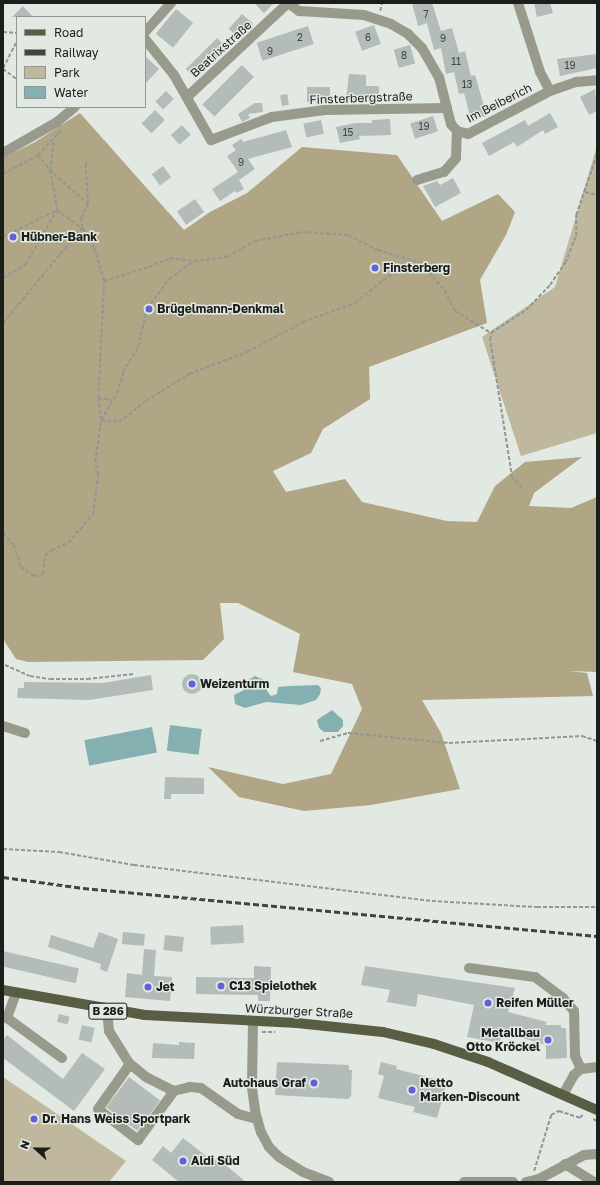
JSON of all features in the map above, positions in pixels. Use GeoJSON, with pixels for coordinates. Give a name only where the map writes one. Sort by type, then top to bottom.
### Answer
{"type":"FeatureCollection","features":[{"type":"Feature","properties":{"kind":"main road","name":"Würzburger Straße"},"geometry":{"type":"LineString","coordinates":[[3,990],[107,1011],[356,1027],[407,1037],[488,1062],[564,1093],[580,1106]]}},
{"type":"Feature","properties":{"kind":"main road","name":"B 286"},"geometry":{"type":"LineString","coordinates":[[580,1106],[597,1110]]}},
{"type":"Feature","properties":{"kind":"street"},"geometry":{"type":"LineString","coordinates":[[146,31],[171,3]]}},
{"type":"Feature","properties":{"kind":"street","name":"Im Beiberich"},"geometry":{"type":"LineString","coordinates":[[288,3],[299,11],[364,15],[391,24],[408,34],[422,48],[439,77],[451,124],[457,131],[468,134],[488,126],[550,91],[576,82],[597,80]]}},
{"type":"Feature","properties":{"kind":"street","name":"Beatrixstraße"},"geometry":{"type":"LineString","coordinates":[[188,96],[288,3]]}},
{"type":"Feature","properties":{"kind":"street"},"geometry":{"type":"LineString","coordinates":[[518,3],[540,72],[550,91]]}},
{"type":"Feature","properties":{"kind":"street","name":"Finsterbergstraße"},"geometry":{"type":"LineString","coordinates":[[146,39],[188,96],[211,140],[252,123],[279,116],[325,110],[447,108]]}},
{"type":"Feature","properties":{"kind":"street"},"geometry":{"type":"LineString","coordinates":[[3,153],[57,122],[74,108]]}},
{"type":"Feature","properties":{"kind":"street"},"geometry":{"type":"LineString","coordinates":[[417,180],[444,172],[456,158],[457,131]]}},
{"type":"Feature","properties":{"kind":"street"},"geometry":{"type":"LineString","coordinates":[[3,726],[25,733]]}},
{"type":"Feature","properties":{"kind":"street"},"geometry":{"type":"LineString","coordinates":[[469,968],[535,977],[563,998],[574,1011],[575,1056],[581,1069]]}},
{"type":"Feature","properties":{"kind":"street"},"geometry":{"type":"LineString","coordinates":[[16,993],[5,1021],[62,1058]]}},
{"type":"Feature","properties":{"kind":"street"},"geometry":{"type":"LineString","coordinates":[[107,1011],[109,1031],[130,1064],[146,1077],[174,1091],[200,1088],[238,1114],[257,1119]]}},
{"type":"Feature","properties":{"kind":"street"},"geometry":{"type":"LineString","coordinates":[[253,1021],[252,1088],[257,1119],[269,1147],[279,1157],[303,1172],[329,1182]]}},
{"type":"Feature","properties":{"kind":"street"},"geometry":{"type":"LineString","coordinates":[[130,1064],[98,1109],[138,1140],[174,1091]]}},
{"type":"Feature","properties":{"kind":"street"},"geometry":{"type":"LineString","coordinates":[[564,1093],[574,1075],[581,1069],[597,1067]]}},
{"type":"Feature","properties":{"kind":"street"},"geometry":{"type":"LineString","coordinates":[[526,1182],[539,1178],[584,1155],[597,1154]]}},
{"type":"Feature","properties":{"kind":"street"},"geometry":{"type":"LineString","coordinates":[[565,1164],[594,1182]]}},
{"type":"Feature","properties":{"kind":"street"},"geometry":{"type":"LineString","coordinates":[[464,1182],[513,1182]]}},
{"type":"Feature","properties":{"kind":"path"},"geometry":{"type":"LineString","coordinates":[[3,32],[16,33]]}},
{"type":"Feature","properties":{"kind":"path"},"geometry":{"type":"LineString","coordinates":[[16,42],[3,69],[16,78]]}},
{"type":"Feature","properties":{"kind":"path"},"geometry":{"type":"LineString","coordinates":[[3,174],[38,155],[54,139],[50,170],[57,210],[26,265],[3,278]]}},
{"type":"Feature","properties":{"kind":"path"},"geometry":{"type":"LineString","coordinates":[[522,488],[512,478],[490,340],[491,333],[526,310],[550,285],[561,268],[576,236],[576,215],[597,154]]}},
{"type":"Feature","properties":{"kind":"path"},"geometry":{"type":"LineString","coordinates":[[38,155],[50,170],[88,204]]}},
{"type":"Feature","properties":{"kind":"path"},"geometry":{"type":"LineString","coordinates":[[3,323],[82,228],[81,218],[88,204],[85,165],[88,160]]}},
{"type":"Feature","properties":{"kind":"path"},"geometry":{"type":"LineString","coordinates":[[585,192],[597,196]]}},
{"type":"Feature","properties":{"kind":"path"},"geometry":{"type":"LineString","coordinates":[[3,533],[14,545],[21,567],[34,576],[43,574],[45,556],[51,550],[68,543],[83,529],[93,514],[97,491],[95,462],[101,420],[98,398],[104,281],[94,248],[82,228],[57,210]]}},
{"type":"Feature","properties":{"kind":"path"},"geometry":{"type":"LineString","coordinates":[[3,237],[57,210]]}},
{"type":"Feature","properties":{"kind":"path"},"geometry":{"type":"LineString","coordinates":[[104,281],[149,268],[170,258],[194,260],[227,257],[255,241],[302,232],[348,235],[378,250],[421,263],[445,291],[455,311],[491,333]]}},
{"type":"Feature","properties":{"kind":"path"},"geometry":{"type":"LineString","coordinates":[[101,420],[119,422],[146,401],[189,374],[247,352],[303,322],[355,304],[388,276],[401,272],[404,259]]}},
{"type":"Feature","properties":{"kind":"path"},"geometry":{"type":"LineString","coordinates":[[101,420],[112,400],[118,393],[129,360],[138,347],[147,309],[169,279],[194,260]]}},
{"type":"Feature","properties":{"kind":"path"},"geometry":{"type":"LineString","coordinates":[[98,398],[112,400]]}},
{"type":"Feature","properties":{"kind":"path"},"geometry":{"type":"LineString","coordinates":[[5,665],[30,676],[50,679],[87,679],[134,674]]}},
{"type":"Feature","properties":{"kind":"path"},"geometry":{"type":"LineString","coordinates":[[320,741],[348,733],[449,743],[582,736],[597,742]]}},
{"type":"Feature","properties":{"kind":"path"},"geometry":{"type":"LineString","coordinates":[[3,849],[59,852],[134,865],[272,884],[432,901],[537,907],[597,907]]}},
{"type":"Feature","properties":{"kind":"path"},"geometry":{"type":"LineString","coordinates":[[253,1032],[282,1032]]}},
{"type":"Feature","properties":{"kind":"path"},"geometry":{"type":"LineString","coordinates":[[539,1178],[534,1171],[551,1115],[559,1111],[580,1118],[583,1113],[580,1106]]}},
{"type":"Feature","properties":{"kind":"green space"},"geometry":{"type":"Polygon","coordinates":[[[597,146],[597,433],[521,456],[482,337],[555,287],[597,146]]]}},
{"type":"Feature","properties":{"kind":"green space","name":"Dr. Hans Weiss Sportpark"},"geometry":{"type":"Polygon","coordinates":[[[3,1077],[126,1161],[109,1182],[3,1182],[3,1077]]]}},
{"type":"Feature","properties":{"kind":"shaded area"},"geometry":{"type":"Polygon","coordinates":[[[80,113],[184,230],[210,212],[247,193],[302,147],[397,155],[442,221],[498,194],[515,212],[506,235],[480,280],[487,323],[369,367],[370,399],[323,429],[311,453],[273,471],[286,492],[345,479],[362,502],[447,521],[477,522],[495,486],[525,462],[582,457],[534,493],[529,506],[571,508],[597,497],[597,672],[568,671],[587,673],[593,696],[422,700],[441,733],[460,789],[371,805],[304,811],[239,797],[208,767],[283,784],[331,774],[362,709],[352,684],[293,672],[300,634],[238,603],[220,603],[224,639],[203,660],[28,662],[16,659],[3,639],[3,158],[35,142],[80,113]]]}},
{"type":"Feature","properties":{"kind":"water"},"geometry":{"type":"Polygon","coordinates":[[[255,676],[267,681],[267,691],[271,696],[277,694],[278,687],[289,686],[318,685],[321,688],[320,694],[316,700],[301,705],[266,702],[245,708],[235,704],[234,695],[244,690],[248,680],[255,676]]]}},
{"type":"Feature","properties":{"kind":"water"},"geometry":{"type":"Polygon","coordinates":[[[332,710],[343,720],[343,726],[338,732],[324,732],[319,728],[317,720],[332,710]]]}},
{"type":"Feature","properties":{"kind":"water"},"geometry":{"type":"Polygon","coordinates":[[[170,725],[202,729],[199,755],[167,751],[170,725]]]}},
{"type":"Feature","properties":{"kind":"water"},"geometry":{"type":"Polygon","coordinates":[[[152,727],[157,753],[89,766],[84,740],[152,727]]]}},
{"type":"Feature","properties":{"kind":"building"},"geometry":{"type":"Polygon","coordinates":[[[254,3],[274,3],[264,13],[254,3]]]}},
{"type":"Feature","properties":{"kind":"building"},"geometry":{"type":"Polygon","coordinates":[[[412,3],[432,3],[441,31],[452,28],[459,53],[465,51],[471,76],[475,75],[487,116],[471,120],[464,93],[459,94],[454,72],[446,74],[441,48],[434,50],[427,23],[418,26],[412,3]]]}},
{"type":"Feature","properties":{"kind":"building"},"geometry":{"type":"Polygon","coordinates":[[[534,3],[550,3],[553,13],[537,17],[534,3]]]}},
{"type":"Feature","properties":{"kind":"building"},"geometry":{"type":"Polygon","coordinates":[[[23,6],[32,16],[16,16],[12,17],[23,6]]]}},
{"type":"Feature","properties":{"kind":"building"},"geometry":{"type":"Polygon","coordinates":[[[176,9],[193,23],[173,48],[156,34],[176,9]]]}},
{"type":"Feature","properties":{"kind":"building"},"geometry":{"type":"Polygon","coordinates":[[[242,14],[253,24],[240,39],[229,29],[242,14]]]}},
{"type":"Feature","properties":{"kind":"building"},"geometry":{"type":"Polygon","coordinates":[[[374,25],[381,44],[362,51],[355,32],[374,25]]]}},
{"type":"Feature","properties":{"kind":"building"},"geometry":{"type":"Polygon","coordinates":[[[308,26],[314,44],[263,61],[257,43],[308,26]]]}},
{"type":"Feature","properties":{"kind":"building"},"geometry":{"type":"Polygon","coordinates":[[[217,38],[227,48],[196,79],[186,69],[217,38]]]}},
{"type":"Feature","properties":{"kind":"building"},"geometry":{"type":"Polygon","coordinates":[[[410,45],[415,63],[399,68],[394,50],[410,45]]]}},
{"type":"Feature","properties":{"kind":"building"},"geometry":{"type":"Polygon","coordinates":[[[597,54],[597,68],[560,76],[557,59],[597,54]]]}},
{"type":"Feature","properties":{"kind":"building"},"geometry":{"type":"Polygon","coordinates":[[[146,57],[159,69],[146,83],[146,57]]]}},
{"type":"Feature","properties":{"kind":"building"},"geometry":{"type":"Polygon","coordinates":[[[242,65],[254,77],[214,117],[202,105],[242,65]]]}},
{"type":"Feature","properties":{"kind":"building"},"geometry":{"type":"Polygon","coordinates":[[[349,74],[366,75],[366,86],[379,86],[379,103],[346,100],[349,74]]]}},
{"type":"Feature","properties":{"kind":"building"},"geometry":{"type":"Polygon","coordinates":[[[307,87],[330,87],[330,102],[307,102],[307,87]]]}},
{"type":"Feature","properties":{"kind":"building"},"geometry":{"type":"Polygon","coordinates":[[[595,89],[597,111],[589,115],[580,97],[595,89]]]}},
{"type":"Feature","properties":{"kind":"building"},"geometry":{"type":"Polygon","coordinates":[[[166,91],[174,99],[163,109],[155,102],[166,91]]]}},
{"type":"Feature","properties":{"kind":"building"},"geometry":{"type":"Polygon","coordinates":[[[287,94],[289,105],[282,106],[280,95],[287,94]]]}},
{"type":"Feature","properties":{"kind":"building"},"geometry":{"type":"Polygon","coordinates":[[[255,103],[262,103],[263,112],[248,114],[250,118],[242,122],[238,114],[255,103]]]}},
{"type":"Feature","properties":{"kind":"building"},"geometry":{"type":"Polygon","coordinates":[[[155,110],[165,120],[151,133],[142,123],[155,110]]]}},
{"type":"Feature","properties":{"kind":"building"},"geometry":{"type":"Polygon","coordinates":[[[550,113],[558,127],[545,134],[543,130],[517,147],[514,142],[489,156],[482,143],[525,120],[528,126],[550,113]]]}},
{"type":"Feature","properties":{"kind":"building"},"geometry":{"type":"Polygon","coordinates":[[[433,116],[438,131],[415,139],[410,123],[433,116]]]}},
{"type":"Feature","properties":{"kind":"building"},"geometry":{"type":"Polygon","coordinates":[[[390,119],[391,135],[359,136],[360,139],[340,143],[336,127],[356,123],[372,123],[372,120],[390,119]]]}},
{"type":"Feature","properties":{"kind":"building"},"geometry":{"type":"Polygon","coordinates":[[[321,120],[324,134],[306,137],[303,124],[321,120]]]}},
{"type":"Feature","properties":{"kind":"building"},"geometry":{"type":"Polygon","coordinates":[[[182,125],[191,135],[180,145],[171,135],[182,125]]]}},
{"type":"Feature","properties":{"kind":"building"},"geometry":{"type":"Polygon","coordinates":[[[286,130],[292,147],[248,159],[255,169],[239,180],[244,189],[237,193],[235,191],[220,201],[212,189],[238,172],[227,156],[236,150],[232,145],[241,139],[243,142],[286,130]]]}},
{"type":"Feature","properties":{"kind":"building"},"geometry":{"type":"Polygon","coordinates":[[[163,166],[171,177],[160,186],[152,174],[163,166]]]}},
{"type":"Feature","properties":{"kind":"building"},"geometry":{"type":"Polygon","coordinates":[[[453,178],[461,193],[435,207],[423,186],[437,181],[440,185],[453,178]]]}},
{"type":"Feature","properties":{"kind":"building"},"geometry":{"type":"Polygon","coordinates":[[[195,199],[204,212],[186,225],[177,212],[195,199]]]}},
{"type":"Feature","properties":{"kind":"building","name":"Weizenturm"},"geometry":{"type":"Polygon","coordinates":[[[192,674],[199,677],[202,684],[199,691],[192,694],[185,691],[182,684],[185,677],[192,674]]]}},
{"type":"Feature","properties":{"kind":"building"},"geometry":{"type":"Polygon","coordinates":[[[151,675],[153,690],[89,700],[17,698],[18,688],[24,688],[24,682],[103,683],[151,675]]]}},
{"type":"Feature","properties":{"kind":"building"},"geometry":{"type":"Polygon","coordinates":[[[165,777],[204,778],[204,794],[171,794],[171,799],[164,799],[165,777]]]}},
{"type":"Feature","properties":{"kind":"building"},"geometry":{"type":"Polygon","coordinates":[[[243,925],[244,943],[211,945],[210,927],[243,925]]]}},
{"type":"Feature","properties":{"kind":"building"},"geometry":{"type":"Polygon","coordinates":[[[99,932],[118,939],[107,972],[100,969],[101,964],[48,947],[51,935],[93,948],[99,932]]]}},
{"type":"Feature","properties":{"kind":"building"},"geometry":{"type":"Polygon","coordinates":[[[123,932],[145,934],[144,946],[122,944],[123,932]]]}},
{"type":"Feature","properties":{"kind":"building"},"geometry":{"type":"Polygon","coordinates":[[[165,935],[184,937],[182,952],[163,950],[165,935]]]}},
{"type":"Feature","properties":{"kind":"building","name":"Jet"},"geometry":{"type":"Polygon","coordinates":[[[144,949],[156,950],[154,976],[172,977],[170,1001],[125,997],[127,973],[142,975],[144,949]]]}},
{"type":"Feature","properties":{"kind":"building"},"geometry":{"type":"Polygon","coordinates":[[[3,951],[79,969],[76,983],[3,966],[3,951]]]}},
{"type":"Feature","properties":{"kind":"building"},"geometry":{"type":"Polygon","coordinates":[[[254,966],[271,967],[270,1001],[258,1001],[258,995],[196,994],[196,977],[254,978],[254,966]]]}},
{"type":"Feature","properties":{"kind":"building","name":"Reifen Müller"},"geometry":{"type":"Polygon","coordinates":[[[365,966],[515,988],[508,1012],[547,1022],[545,1025],[561,1025],[561,1028],[566,1028],[567,1058],[546,1059],[546,1045],[503,1032],[499,1043],[467,1037],[474,1005],[418,994],[416,1007],[387,1002],[390,990],[361,985],[365,966]]]}},
{"type":"Feature","properties":{"kind":"building"},"geometry":{"type":"Polygon","coordinates":[[[59,1014],[70,1017],[68,1025],[57,1022],[59,1014]]]}},
{"type":"Feature","properties":{"kind":"building"},"geometry":{"type":"Polygon","coordinates":[[[82,1025],[95,1028],[91,1043],[79,1040],[82,1025]]]}},
{"type":"Feature","properties":{"kind":"building"},"geometry":{"type":"Polygon","coordinates":[[[7,1035],[63,1079],[82,1053],[105,1069],[74,1111],[3,1058],[3,1040],[7,1035]]]}},
{"type":"Feature","properties":{"kind":"building"},"geometry":{"type":"Polygon","coordinates":[[[179,1042],[195,1043],[194,1059],[152,1058],[153,1043],[179,1045],[179,1042]]]}},
{"type":"Feature","properties":{"kind":"building","name":"Autohaus Graf"},"geometry":{"type":"Polygon","coordinates":[[[277,1062],[349,1065],[349,1070],[352,1070],[351,1096],[348,1099],[275,1095],[277,1062]]]}},
{"type":"Feature","properties":{"kind":"building","name":"Netto Marken-Discount"},"geometry":{"type":"Polygon","coordinates":[[[381,1062],[397,1066],[396,1069],[447,1082],[437,1118],[413,1112],[415,1107],[378,1098],[384,1076],[378,1074],[381,1062]]]}},
{"type":"Feature","properties":{"kind":"building"},"geometry":{"type":"Polygon","coordinates":[[[129,1077],[160,1100],[137,1131],[106,1107],[129,1077]]]}},
{"type":"Feature","properties":{"kind":"building","name":"Aldi Süd"},"geometry":{"type":"Polygon","coordinates":[[[183,1138],[214,1162],[217,1158],[246,1182],[179,1182],[152,1160],[163,1146],[171,1153],[183,1138]]]}},
{"type":"Feature","properties":{"kind":"railway"},"geometry":{"type":"LineString","coordinates":[[3,877],[83,888],[597,936]]}},
{"type":"Feature","properties":{"kind":"place","name":"Hübner-Bank"},"geometry":{"type":"Point","coordinates":[13,237]}},
{"type":"Feature","properties":{"kind":"place","name":"Finsterberg"},"geometry":{"type":"Point","coordinates":[375,268]}},
{"type":"Feature","properties":{"kind":"place","name":"Brügelmann-Denkmal"},"geometry":{"type":"Point","coordinates":[149,309]}},
{"type":"Feature","properties":{"kind":"place","name":"Weizenturm"},"geometry":{"type":"Point","coordinates":[192,684]}},
{"type":"Feature","properties":{"kind":"place","name":"C13 Spielothek"},"geometry":{"type":"Point","coordinates":[221,986]}},
{"type":"Feature","properties":{"kind":"place","name":"Jet"},"geometry":{"type":"Point","coordinates":[148,987]}},
{"type":"Feature","properties":{"kind":"place","name":"Reifen Müller"},"geometry":{"type":"Point","coordinates":[488,1003]}},
{"type":"Feature","properties":{"kind":"place","name":"Metallbau Otto Kröckel"},"geometry":{"type":"Point","coordinates":[548,1040]}},
{"type":"Feature","properties":{"kind":"place","name":"Autohaus Graf"},"geometry":{"type":"Point","coordinates":[314,1083]}},
{"type":"Feature","properties":{"kind":"place","name":"Netto Marken-Discount"},"geometry":{"type":"Point","coordinates":[412,1090]}},
{"type":"Feature","properties":{"kind":"place","name":"Dr. Hans Weiss Sportpark"},"geometry":{"type":"Point","coordinates":[34,1119]}},
{"type":"Feature","properties":{"kind":"place","name":"Aldi Süd"},"geometry":{"type":"Point","coordinates":[183,1161]}}]}
